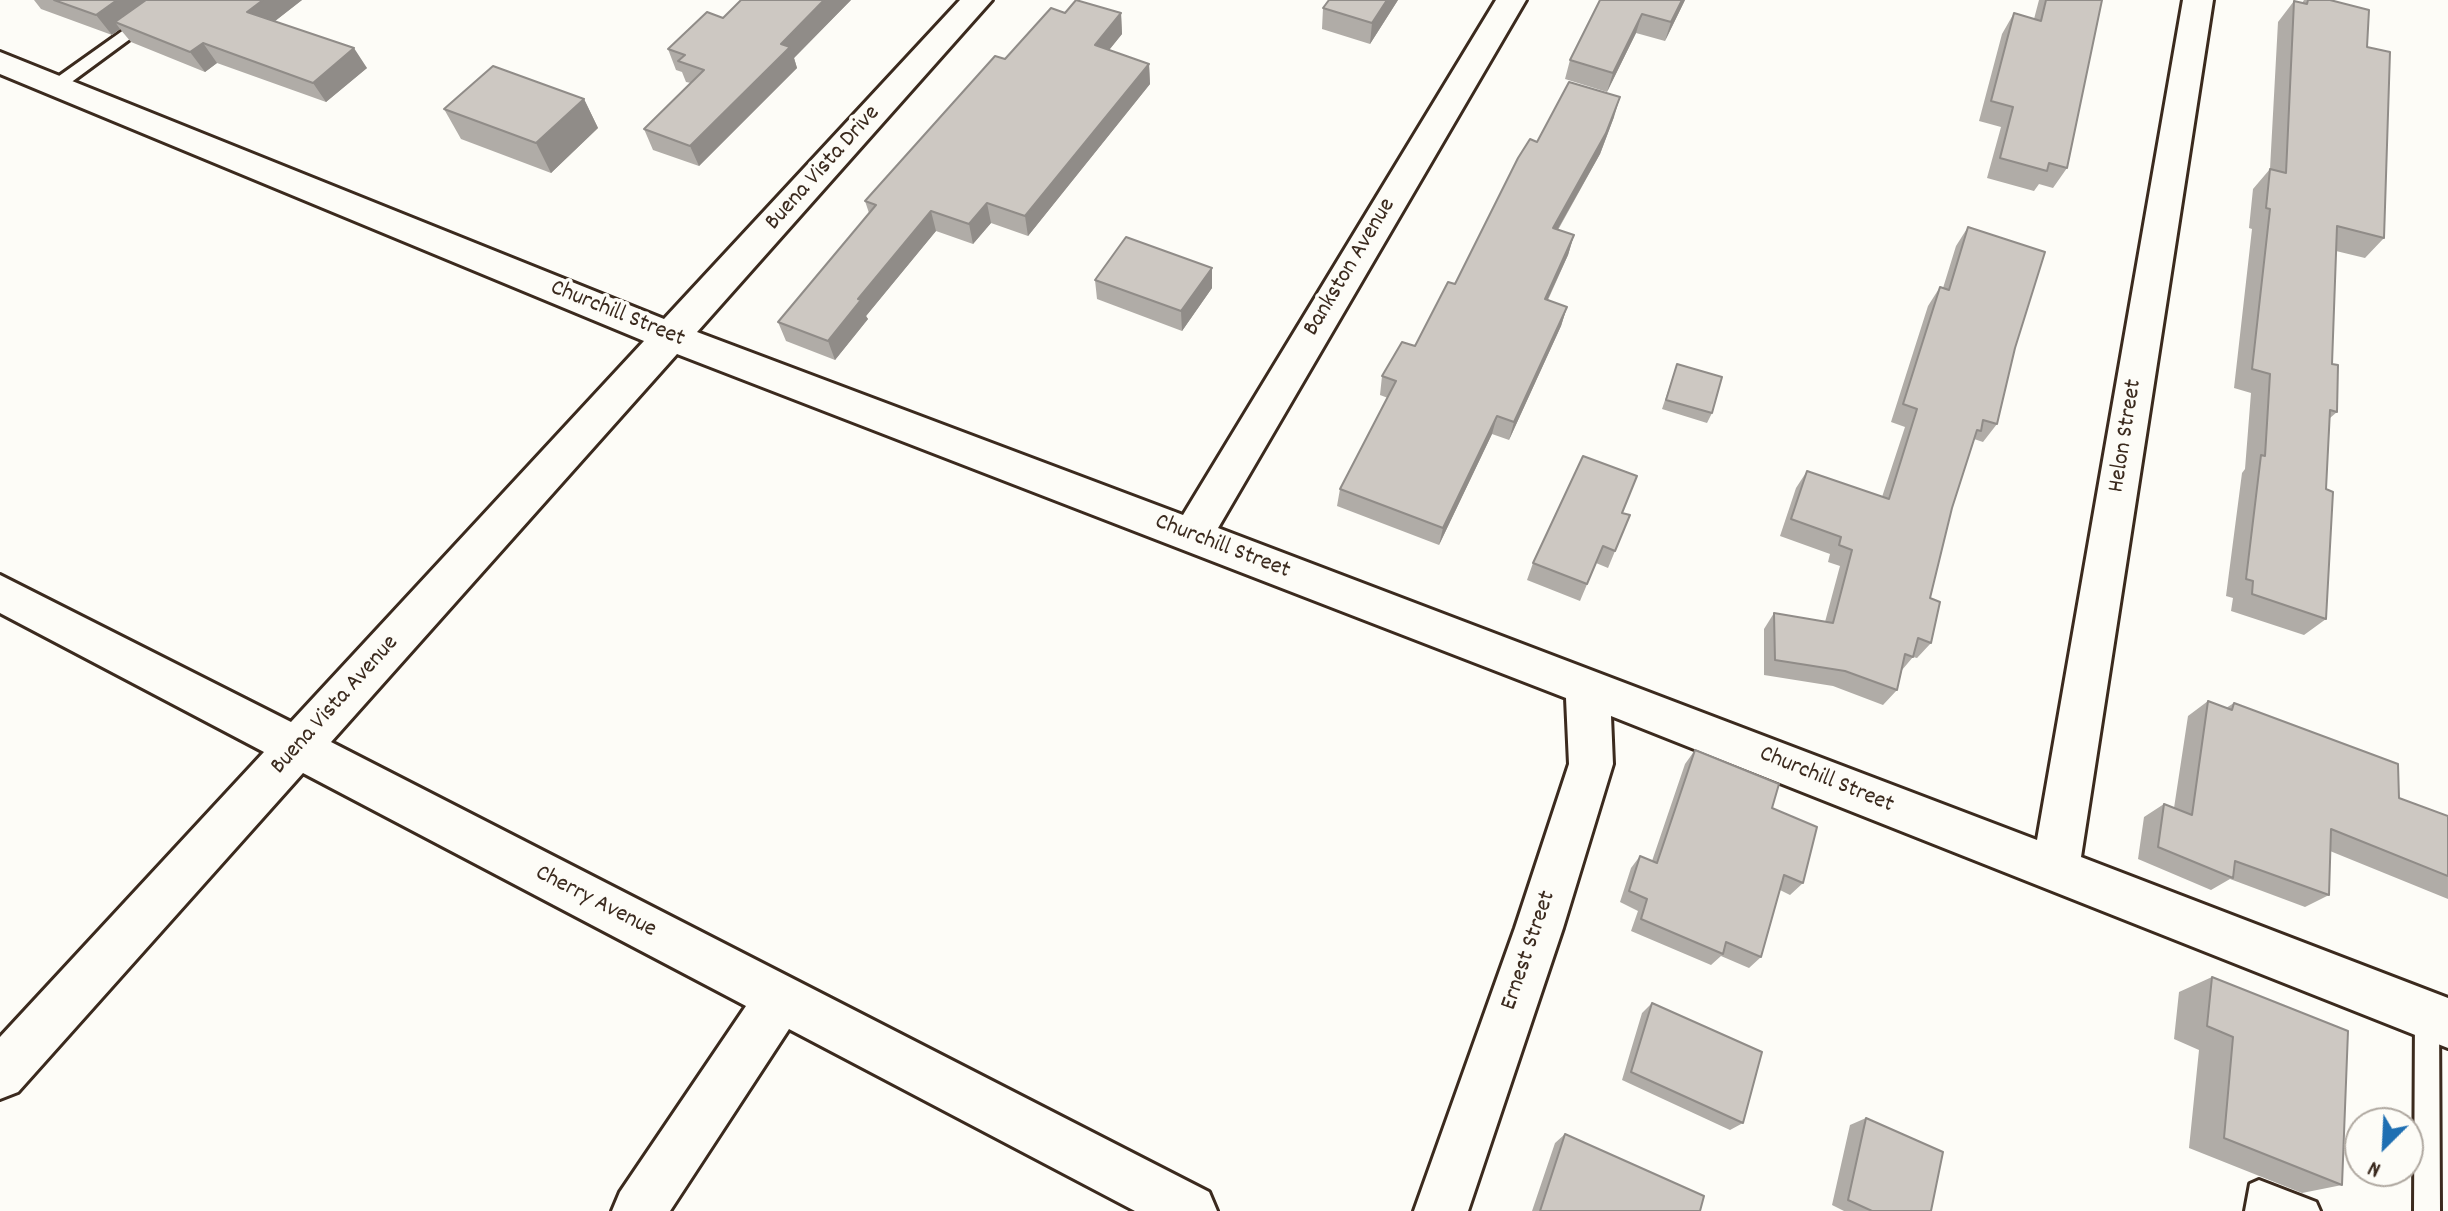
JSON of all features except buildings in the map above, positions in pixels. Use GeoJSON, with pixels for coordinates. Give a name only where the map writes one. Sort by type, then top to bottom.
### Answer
{"type":"FeatureCollection","features":[{"type":"Feature","properties":{"kind":"street","name":"Buena Vista Drive"},"geometry":{"type":"LineString","coordinates":[[671,337],[977,0]]}},
{"type":"Feature","properties":{"kind":"street","name":"Bankston Avenue"},"geometry":{"type":"LineString","coordinates":[[1191,537],[1511,0]]}},
{"type":"Feature","properties":{"kind":"street","name":"Helon Street"},"geometry":{"type":"LineString","coordinates":[[2055,872],[2198,0]]}},
{"type":"Feature","properties":{"kind":"street","name":"Churchill Street"},"geometry":{"type":"LineString","coordinates":[[0,62],[671,337],[1587,687],[2438,1019]]}},
{"type":"Feature","properties":{"kind":"street","name":"Buena Vista Avenue"},"geometry":{"type":"LineString","coordinates":[[0,1074],[671,337]]}},
{"type":"Feature","properties":{"kind":"street","name":"Cherry Avenue"},"geometry":{"type":"LineString","coordinates":[[0,593],[1190,1211]]}},
{"type":"Feature","properties":{"kind":"street","name":"Ernest Street"},"geometry":{"type":"LineString","coordinates":[[1441,1211],[1539,928],[1591,764],[1587,687]]}},
{"type":"Feature","properties":{"kind":"street"},"geometry":{"type":"LineString","coordinates":[[639,1211],[780,998]]}},
{"type":"Feature","properties":{"kind":"lane"},"geometry":{"type":"LineString","coordinates":[[57,85],[176,0]]}},
{"type":"Feature","properties":{"kind":"lane"},"geometry":{"type":"LineString","coordinates":[[2427,1211],[2438,1019]]}},
{"type":"Feature","properties":{"kind":"lane"},"geometry":{"type":"LineString","coordinates":[[2258,1211],[2259,1193],[2307,1211]]}}]}
